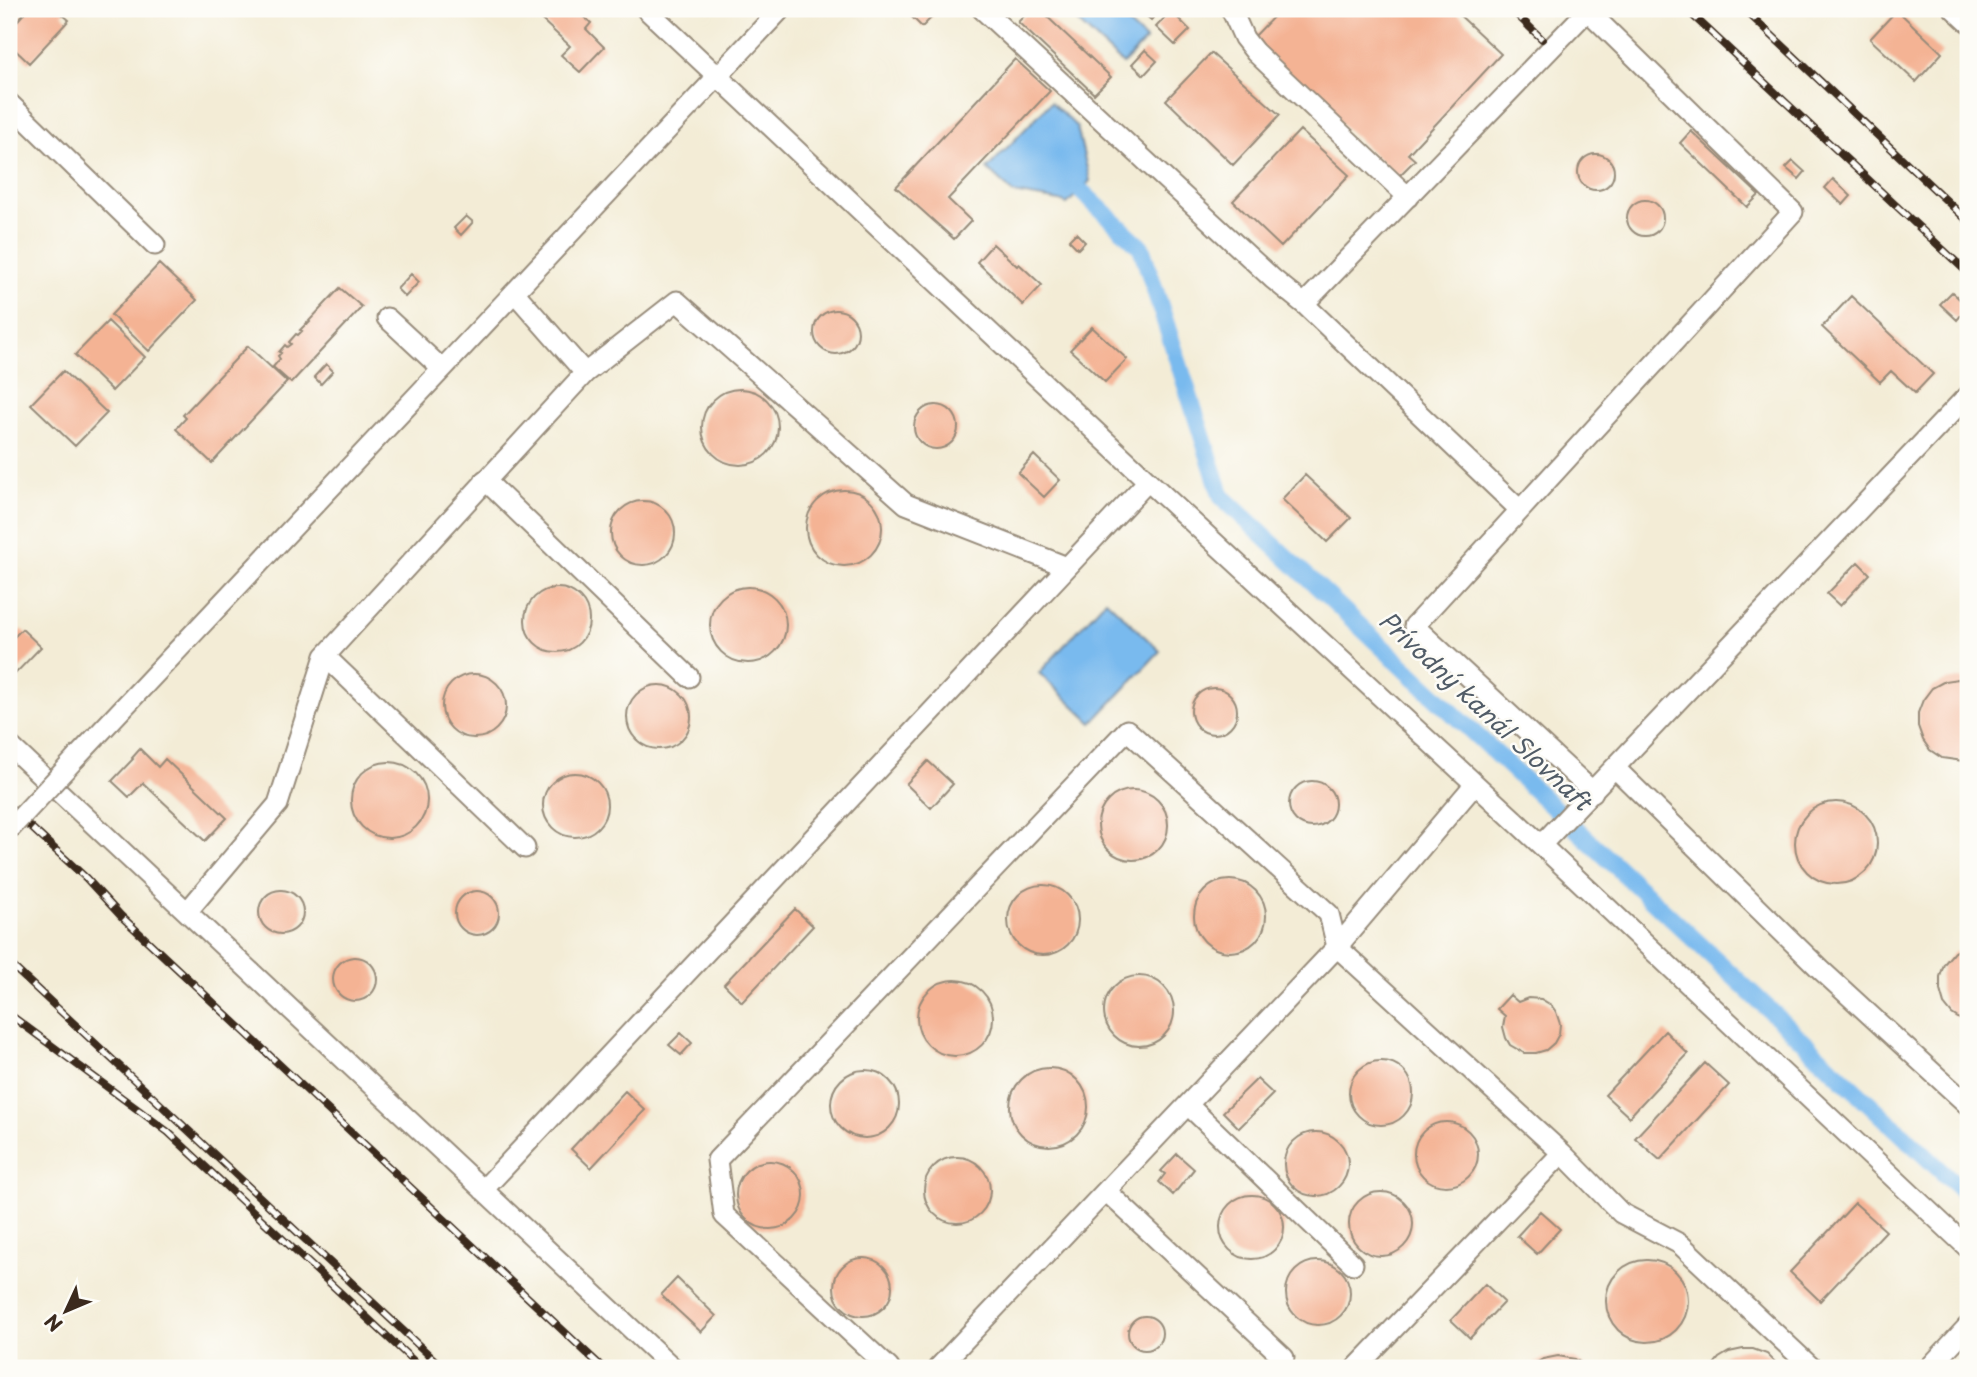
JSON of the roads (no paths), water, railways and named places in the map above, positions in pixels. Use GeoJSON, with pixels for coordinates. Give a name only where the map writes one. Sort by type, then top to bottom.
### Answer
{"type":"FeatureCollection","features":[{"type":"Feature","properties":{"kind":"lane"},"geometry":{"type":"LineString","coordinates":[[646,9],[1148,481],[1475,783],[1968,1248]]}},
{"type":"Feature","properties":{"kind":"lane"},"geometry":{"type":"LineString","coordinates":[[9,830],[781,9]]}},
{"type":"Feature","properties":{"kind":"lane"},"geometry":{"type":"LineString","coordinates":[[982,9],[1304,304],[1520,510]]}},
{"type":"Feature","properties":{"kind":"lane"},"geometry":{"type":"LineString","coordinates":[[1231,9],[1244,38],[1255,52],[1408,197]]}},
{"type":"Feature","properties":{"kind":"lane"},"geometry":{"type":"LineString","coordinates":[[1304,304],[1588,9],[1793,212],[1414,626],[1592,792]]}},
{"type":"Feature","properties":{"kind":"lane"},"geometry":{"type":"LineString","coordinates":[[1954,9],[1968,22]]}},
{"type":"Feature","properties":{"kind":"lane"},"geometry":{"type":"LineString","coordinates":[[9,103],[155,245]]}},
{"type":"Feature","properties":{"kind":"lane"},"geometry":{"type":"LineString","coordinates":[[515,293],[584,373]]}},
{"type":"Feature","properties":{"kind":"lane"},"geometry":{"type":"LineString","coordinates":[[187,912],[278,804],[325,656],[584,373],[677,301],[906,504],[1067,567]]}},
{"type":"Feature","properties":{"kind":"lane"},"geometry":{"type":"LineString","coordinates":[[387,318],[442,369]]}},
{"type":"Feature","properties":{"kind":"lane"},"geometry":{"type":"LineString","coordinates":[[1541,845],[1968,396]]}},
{"type":"Feature","properties":{"kind":"lane"},"geometry":{"type":"LineString","coordinates":[[485,480],[690,677]]}},
{"type":"Feature","properties":{"kind":"lane"},"geometry":{"type":"LineString","coordinates":[[483,1190],[1148,481]]}},
{"type":"Feature","properties":{"kind":"lane"},"geometry":{"type":"LineString","coordinates":[[325,656],[525,848]]}},
{"type":"Feature","properties":{"kind":"lane"},"geometry":{"type":"LineString","coordinates":[[889,1368],[724,1215],[718,1160],[1127,730],[1329,914],[1337,947],[1562,1153],[1621,1213],[1680,1244],[1812,1368]]}},
{"type":"Feature","properties":{"kind":"lane"},"geometry":{"type":"LineString","coordinates":[[9,745],[673,1368]]}},
{"type":"Feature","properties":{"kind":"lane"},"geometry":{"type":"LineString","coordinates":[[1615,768],[1821,970],[1968,1105]]}},
{"type":"Feature","properties":{"kind":"lane"},"geometry":{"type":"LineString","coordinates":[[938,1368],[1337,947],[1475,783]]}},
{"type":"Feature","properties":{"kind":"lane"},"geometry":{"type":"LineString","coordinates":[[1188,1105],[1353,1264]]}},
{"type":"Feature","properties":{"kind":"lane"},"geometry":{"type":"LineString","coordinates":[[1356,1368],[1562,1153]]}},
{"type":"Feature","properties":{"kind":"lane"},"geometry":{"type":"LineString","coordinates":[[1106,1191],[1284,1358]]}},
{"type":"Feature","properties":{"kind":"lane"},"geometry":{"type":"LineString","coordinates":[[1929,1368],[1968,1326]]}},
{"type":"Feature","properties":{"kind":"water"},"geometry":{"type":"Polygon","coordinates":[[[1064,9],[1112,9],[1146,40],[1123,64],[1064,9]]]}},
{"type":"Feature","properties":{"kind":"water"},"geometry":{"type":"Polygon","coordinates":[[[1051,102],[1077,127],[1090,181],[1067,204],[1013,193],[987,169],[1051,102]]]}},
{"type":"Feature","properties":{"kind":"water"},"geometry":{"type":"Polygon","coordinates":[[[1106,600],[1160,651],[1092,723],[1039,673],[1106,600]]]}},
{"type":"Feature","properties":{"kind":"waterway","name":"Prívodný kanál Slovnaft"},"geometry":{"type":"LineString","coordinates":[[1081,191],[1141,247],[1222,497],[1968,1196]]}},
{"type":"Feature","properties":{"kind":"railway"},"geometry":{"type":"LineString","coordinates":[[1511,9],[1542,39]]}},
{"type":"Feature","properties":{"kind":"railway"},"geometry":{"type":"LineString","coordinates":[[1686,9],[1968,273]]}},
{"type":"Feature","properties":{"kind":"railway"},"geometry":{"type":"LineString","coordinates":[[1744,9],[1968,221]]}},
{"type":"Feature","properties":{"kind":"railway"},"geometry":{"type":"LineString","coordinates":[[9,807],[86,878],[121,916],[603,1368]]}},
{"type":"Feature","properties":{"kind":"railway"},"geometry":{"type":"LineString","coordinates":[[9,963],[443,1368]]}},
{"type":"Feature","properties":{"kind":"railway"},"geometry":{"type":"LineString","coordinates":[[9,1014],[168,1132],[421,1368]]}}]}
